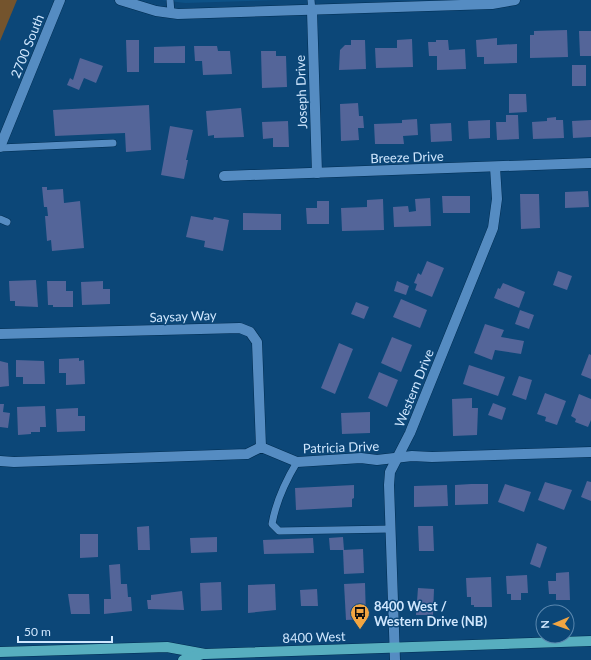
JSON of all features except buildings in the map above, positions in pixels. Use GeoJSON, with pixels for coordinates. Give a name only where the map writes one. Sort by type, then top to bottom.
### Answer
{"type":"FeatureCollection","features":[{"type":"Feature","properties":{"kind":"main road","name":"8400 West"},"geometry":{"type":"LineString","coordinates":[[0,652],[168,647],[205,654],[591,641]]}},
{"type":"Feature","properties":{"kind":"main road","name":"8400 West"},"geometry":{"type":"LineString","coordinates":[[183,660],[205,654]]}},
{"type":"Feature","properties":{"kind":"street","name":"2700 South"},"geometry":{"type":"LineString","coordinates":[[0,147],[60,0]]}},
{"type":"Feature","properties":{"kind":"street"},"geometry":{"type":"LineString","coordinates":[[120,0],[144,8],[171,13],[492,4],[516,0]]}},
{"type":"Feature","properties":{"kind":"street","name":"Joseph Drive"},"geometry":{"type":"LineString","coordinates":[[312,10],[317,173]]}},
{"type":"Feature","properties":{"kind":"street","name":"Breeze Drive"},"geometry":{"type":"LineString","coordinates":[[224,176],[591,164]]}},
{"type":"Feature","properties":{"kind":"street","name":"Western Drive"},"geometry":{"type":"LineString","coordinates":[[395,660],[389,485],[390,472],[413,426],[493,228],[497,199],[495,167]]}},
{"type":"Feature","properties":{"kind":"street","name":"Saysay Way"},"geometry":{"type":"LineString","coordinates":[[0,334],[240,328],[250,332],[257,342],[261,447]]}},
{"type":"Feature","properties":{"kind":"street"},"geometry":{"type":"LineString","coordinates":[[0,461],[14,462],[247,454],[261,447]]}},
{"type":"Feature","properties":{"kind":"street","name":"Patricia Drive"},"geometry":{"type":"LineString","coordinates":[[261,447],[297,462],[397,458],[412,456],[432,457],[591,452]]}},
{"type":"Feature","properties":{"kind":"lane"},"geometry":{"type":"LineString","coordinates":[[170,0],[171,13]]}},
{"type":"Feature","properties":{"kind":"lane"},"geometry":{"type":"LineString","coordinates":[[311,0],[312,10]]}},
{"type":"Feature","properties":{"kind":"lane"},"geometry":{"type":"LineString","coordinates":[[0,147],[113,143]]}},
{"type":"Feature","properties":{"kind":"lane"},"geometry":{"type":"LineString","coordinates":[[297,462],[279,494],[274,512],[272,524],[279,531],[391,529]]}},
{"type":"Feature","properties":{"kind":"shaded area"},"geometry":{"type":"Polygon","coordinates":[[[0,0],[17,0],[0,41],[0,0]]]}},
{"type":"Feature","properties":{"kind":"shaded area"},"geometry":{"type":"Polygon","coordinates":[[[161,0],[279,0],[185,3],[161,0]]]}},
{"type":"Feature","properties":{"kind":"place","name":"8400 West / Western Drive (NB)"},"geometry":{"type":"Point","coordinates":[360,630]}}]}
